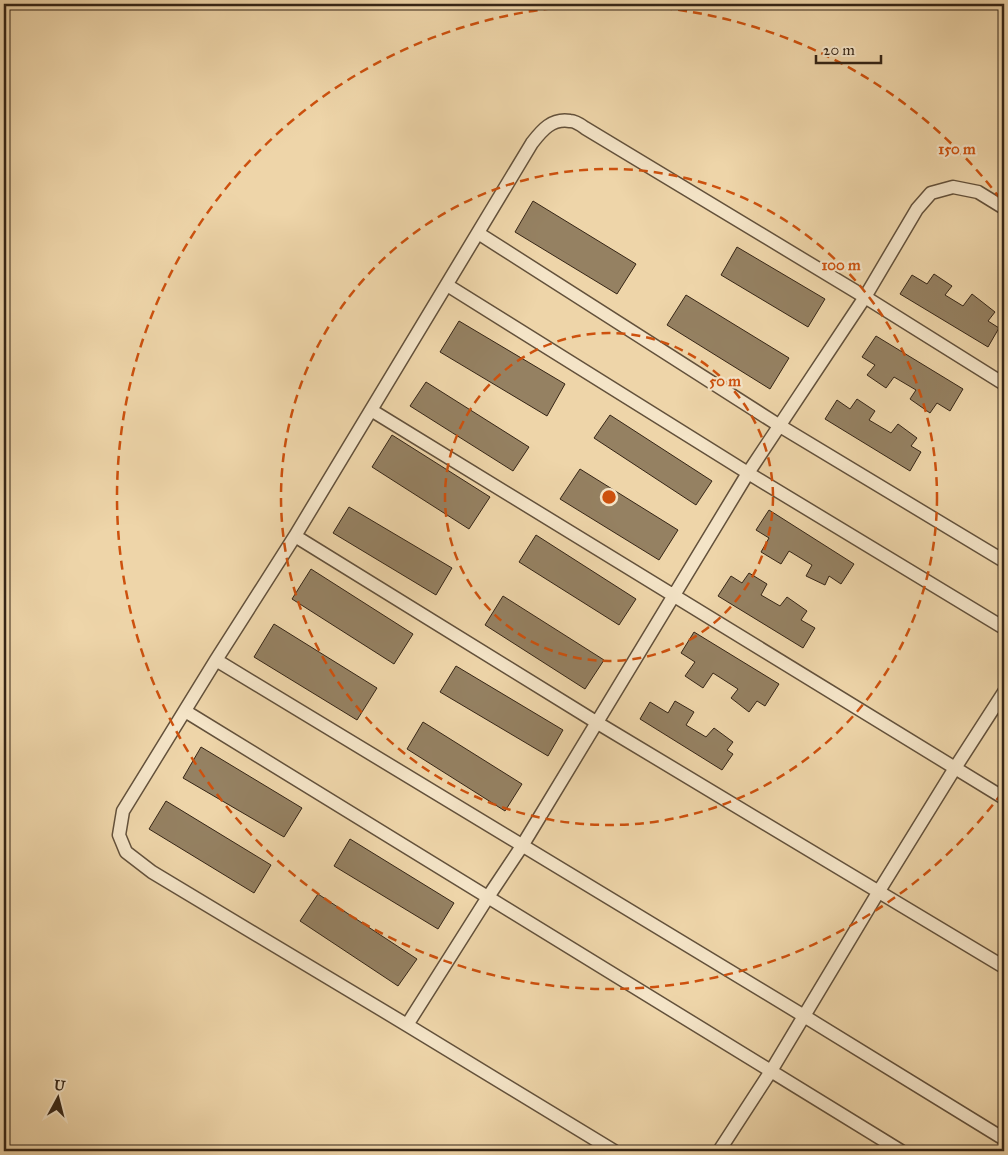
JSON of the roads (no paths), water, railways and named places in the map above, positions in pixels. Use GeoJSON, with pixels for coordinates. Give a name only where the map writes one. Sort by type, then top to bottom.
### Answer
{"type":"FeatureCollection","features":[{"type":"Feature","properties":{"kind":"lane"},"geometry":{"type":"LineString","coordinates":[[614,1151],[152,872],[126,852],[119,835],[123,811],[295,536],[532,143],[543,128],[556,122],[571,121],[585,128],[865,297],[1004,384]]}},
{"type":"Feature","properties":{"kind":"lane"},"geometry":{"type":"LineString","coordinates":[[407,1025],[522,846],[748,473],[865,297],[917,209],[931,194],[953,187],[978,192],[1004,208]]}},
{"type":"Feature","properties":{"kind":"lane"},"geometry":{"type":"LineString","coordinates":[[478,233],[780,426],[1004,561]]}},
{"type":"Feature","properties":{"kind":"lane"},"geometry":{"type":"LineString","coordinates":[[447,285],[748,473],[1004,628]]}},
{"type":"Feature","properties":{"kind":"lane"},"geometry":{"type":"LineString","coordinates":[[371,410],[1004,798]]}},
{"type":"Feature","properties":{"kind":"lane"},"geometry":{"type":"LineString","coordinates":[[295,536],[596,722],[1004,967]]}},
{"type":"Feature","properties":{"kind":"lane"},"geometry":{"type":"LineString","coordinates":[[216,660],[1004,1139]]}},
{"type":"Feature","properties":{"kind":"lane"},"geometry":{"type":"LineString","coordinates":[[719,1151],[771,1071],[879,891],[1004,692]]}},
{"type":"Feature","properties":{"kind":"lane"},"geometry":{"type":"LineString","coordinates":[[186,711],[901,1151]]}}]}
